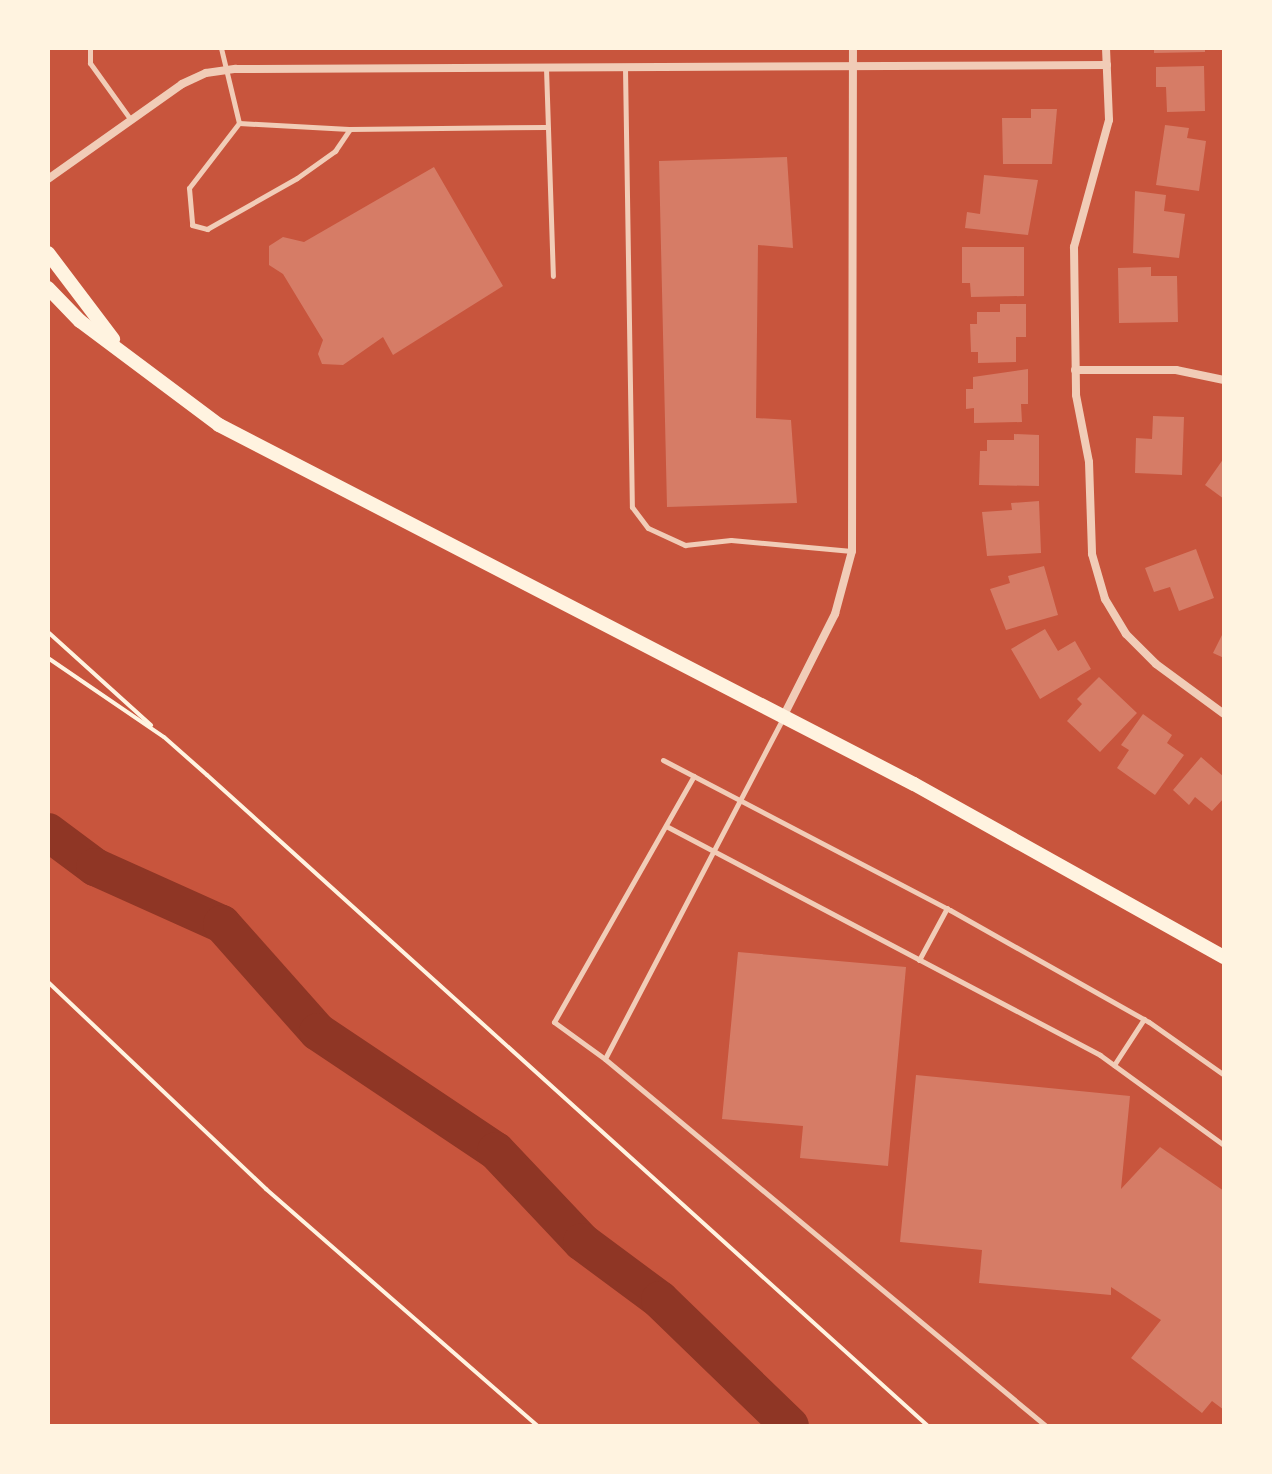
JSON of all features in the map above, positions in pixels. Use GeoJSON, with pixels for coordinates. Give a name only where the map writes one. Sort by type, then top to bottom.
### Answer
{"type":"FeatureCollection","features":[{"type":"Feature","properties":{"kind":"main road"},"geometry":{"type":"LineString","coordinates":[[48,253],[126,355]]}},
{"type":"Feature","properties":{"kind":"main road"},"geometry":{"type":"LineString","coordinates":[[48,288],[126,355],[219,425],[782,720],[914,784],[1224,957]]}},
{"type":"Feature","properties":{"kind":"street"},"geometry":{"type":"LineString","coordinates":[[782,720],[835,614],[852,551],[853,48]]}},
{"type":"Feature","properties":{"kind":"street"},"geometry":{"type":"LineString","coordinates":[[1106,48],[1109,120],[1074,247],[1075,370],[1089,462],[1092,554],[1105,599],[1126,634],[1156,664],[1224,714]]}},
{"type":"Feature","properties":{"kind":"street"},"geometry":{"type":"LineString","coordinates":[[48,179],[182,84],[224,71],[1107,65]]}},
{"type":"Feature","properties":{"kind":"street"},"geometry":{"type":"LineString","coordinates":[[1075,370],[1176,370],[1224,380]]}},
{"type":"Feature","properties":{"kind":"lane"},"geometry":{"type":"LineString","coordinates":[[90,48],[90,63],[131,120]]}},
{"type":"Feature","properties":{"kind":"lane"},"geometry":{"type":"LineString","coordinates":[[221,48],[224,71],[239,123]]}},
{"type":"Feature","properties":{"kind":"lane"},"geometry":{"type":"LineString","coordinates":[[546,67],[553,276]]}},
{"type":"Feature","properties":{"kind":"lane"},"geometry":{"type":"LineString","coordinates":[[625,67],[632,507],[648,528],[685,545],[731,540],[852,551]]}},
{"type":"Feature","properties":{"kind":"lane"},"geometry":{"type":"LineString","coordinates":[[239,123],[349,129],[546,127]]}},
{"type":"Feature","properties":{"kind":"lane"},"geometry":{"type":"LineString","coordinates":[[239,123],[189,188],[192,225],[207,229],[297,178],[335,151],[349,129]]}},
{"type":"Feature","properties":{"kind":"lane"},"geometry":{"type":"LineString","coordinates":[[605,1059],[782,720]]}},
{"type":"Feature","properties":{"kind":"lane"},"geometry":{"type":"LineString","coordinates":[[663,760],[947,908],[1144,1019],[1224,1075]]}},
{"type":"Feature","properties":{"kind":"lane"},"geometry":{"type":"LineString","coordinates":[[694,776],[554,1022],[605,1059],[1046,1426]]}},
{"type":"Feature","properties":{"kind":"lane"},"geometry":{"type":"LineString","coordinates":[[666,826],[1114,1065],[1224,1145]]}},
{"type":"Feature","properties":{"kind":"lane"},"geometry":{"type":"LineString","coordinates":[[919,960],[947,908]]}},
{"type":"Feature","properties":{"kind":"lane"},"geometry":{"type":"LineString","coordinates":[[1114,1065],[1144,1019]]}},
{"type":"Feature","properties":{"kind":"path"},"geometry":{"type":"LineString","coordinates":[[48,632],[928,1426]]}},
{"type":"Feature","properties":{"kind":"path"},"geometry":{"type":"LineString","coordinates":[[48,658],[164,737]]}},
{"type":"Feature","properties":{"kind":"path"},"geometry":{"type":"LineString","coordinates":[[48,982],[266,1189],[538,1426]]}},
{"type":"Feature","properties":{"kind":"building"},"geometry":{"type":"Polygon","coordinates":[[[1154,48],[1205,48],[1205,52],[1154,53],[1154,48]]]}},
{"type":"Feature","properties":{"kind":"building"},"geometry":{"type":"Polygon","coordinates":[[[1204,66],[1205,111],[1167,112],[1166,87],[1156,87],[1156,67],[1204,66]]]}},
{"type":"Feature","properties":{"kind":"building"},"geometry":{"type":"Polygon","coordinates":[[[1031,109],[1057,109],[1052,164],[1003,164],[1002,118],[1031,118],[1031,109]]]}},
{"type":"Feature","properties":{"kind":"building"},"geometry":{"type":"Polygon","coordinates":[[[1165,125],[1189,128],[1187,138],[1206,141],[1199,191],[1156,185],[1165,125]]]}},
{"type":"Feature","properties":{"kind":"building"},"geometry":{"type":"Polygon","coordinates":[[[787,157],[793,248],[758,245],[756,418],[791,420],[797,503],[667,507],[659,161],[787,157]]]}},
{"type":"Feature","properties":{"kind":"building"},"geometry":{"type":"Polygon","coordinates":[[[434,167],[503,286],[393,355],[383,337],[343,365],[322,364],[318,354],[323,340],[283,274],[269,265],[269,246],[283,237],[304,242],[434,167]]]}},
{"type":"Feature","properties":{"kind":"building"},"geometry":{"type":"Polygon","coordinates":[[[984,175],[1038,180],[1028,235],[965,228],[967,212],[980,214],[984,175]]]}},
{"type":"Feature","properties":{"kind":"building"},"geometry":{"type":"Polygon","coordinates":[[[1135,191],[1166,195],[1164,211],[1185,214],[1179,258],[1133,253],[1135,191]]]}},
{"type":"Feature","properties":{"kind":"building"},"geometry":{"type":"Polygon","coordinates":[[[962,247],[1024,247],[1024,296],[971,297],[970,283],[962,283],[962,247]]]}},
{"type":"Feature","properties":{"kind":"building"},"geometry":{"type":"Polygon","coordinates":[[[1151,267],[1151,276],[1177,276],[1178,322],[1119,323],[1118,268],[1151,267]]]}},
{"type":"Feature","properties":{"kind":"building"},"geometry":{"type":"Polygon","coordinates":[[[1000,304],[1026,304],[1026,337],[1016,337],[1016,362],[978,363],[978,352],[971,352],[970,324],[977,324],[977,312],[1000,312],[1000,304]]]}},
{"type":"Feature","properties":{"kind":"building"},"geometry":{"type":"Polygon","coordinates":[[[1028,369],[1028,404],[1021,404],[1022,422],[974,423],[974,408],[966,409],[966,389],[973,389],[973,377],[1028,369]]]}},
{"type":"Feature","properties":{"kind":"building"},"geometry":{"type":"Polygon","coordinates":[[[1153,416],[1184,417],[1182,475],[1135,473],[1136,438],[1152,439],[1153,416]]]}},
{"type":"Feature","properties":{"kind":"building"},"geometry":{"type":"Polygon","coordinates":[[[1014,434],[1039,435],[1039,486],[979,485],[980,451],[987,451],[987,440],[1014,440],[1014,434]]]}},
{"type":"Feature","properties":{"kind":"building"},"geometry":{"type":"Polygon","coordinates":[[[1224,458],[1224,499],[1205,485],[1224,458]]]}},
{"type":"Feature","properties":{"kind":"building"},"geometry":{"type":"Polygon","coordinates":[[[1039,501],[1041,553],[987,556],[982,512],[1012,510],[1011,503],[1039,501]]]}},
{"type":"Feature","properties":{"kind":"building"},"geometry":{"type":"Polygon","coordinates":[[[1196,549],[1214,598],[1179,611],[1170,587],[1154,592],[1145,568],[1196,549]]]}},
{"type":"Feature","properties":{"kind":"building"},"geometry":{"type":"Polygon","coordinates":[[[1044,566],[1058,615],[1006,630],[990,589],[1010,583],[1008,576],[1044,566]]]}},
{"type":"Feature","properties":{"kind":"building"},"geometry":{"type":"Polygon","coordinates":[[[1045,629],[1058,651],[1075,641],[1091,669],[1040,699],[1011,649],[1045,629]]]}},
{"type":"Feature","properties":{"kind":"building"},"geometry":{"type":"Polygon","coordinates":[[[1224,631],[1224,658],[1213,653],[1224,631]]]}},
{"type":"Feature","properties":{"kind":"building"},"geometry":{"type":"Polygon","coordinates":[[[1099,677],[1137,713],[1100,752],[1067,721],[1082,704],[1077,699],[1099,677]]]}},
{"type":"Feature","properties":{"kind":"building"},"geometry":{"type":"Polygon","coordinates":[[[1143,714],[1172,735],[1167,743],[1184,755],[1155,795],[1117,768],[1129,750],[1121,745],[1143,714]]]}},
{"type":"Feature","properties":{"kind":"building"},"geometry":{"type":"Polygon","coordinates":[[[1201,757],[1224,777],[1224,798],[1212,811],[1195,797],[1189,805],[1173,790],[1201,757]]]}},
{"type":"Feature","properties":{"kind":"building"},"geometry":{"type":"Polygon","coordinates":[[[738,952],[906,967],[888,1166],[800,1158],[803,1126],[722,1119],[738,952]]]}},
{"type":"Feature","properties":{"kind":"building"},"geometry":{"type":"Polygon","coordinates":[[[916,1075],[1130,1096],[1121,1189],[1160,1147],[1224,1191],[1224,1410],[1212,1401],[1202,1413],[1131,1358],[1161,1320],[1111,1287],[1111,1295],[979,1283],[982,1250],[900,1242],[916,1075]]]}},
{"type":"Feature","properties":{"kind":"waterway"},"geometry":{"type":"LineString","coordinates":[[48,832],[95,867],[222,924],[318,1032],[496,1151],[582,1242],[660,1300],[790,1426]]}}]}
